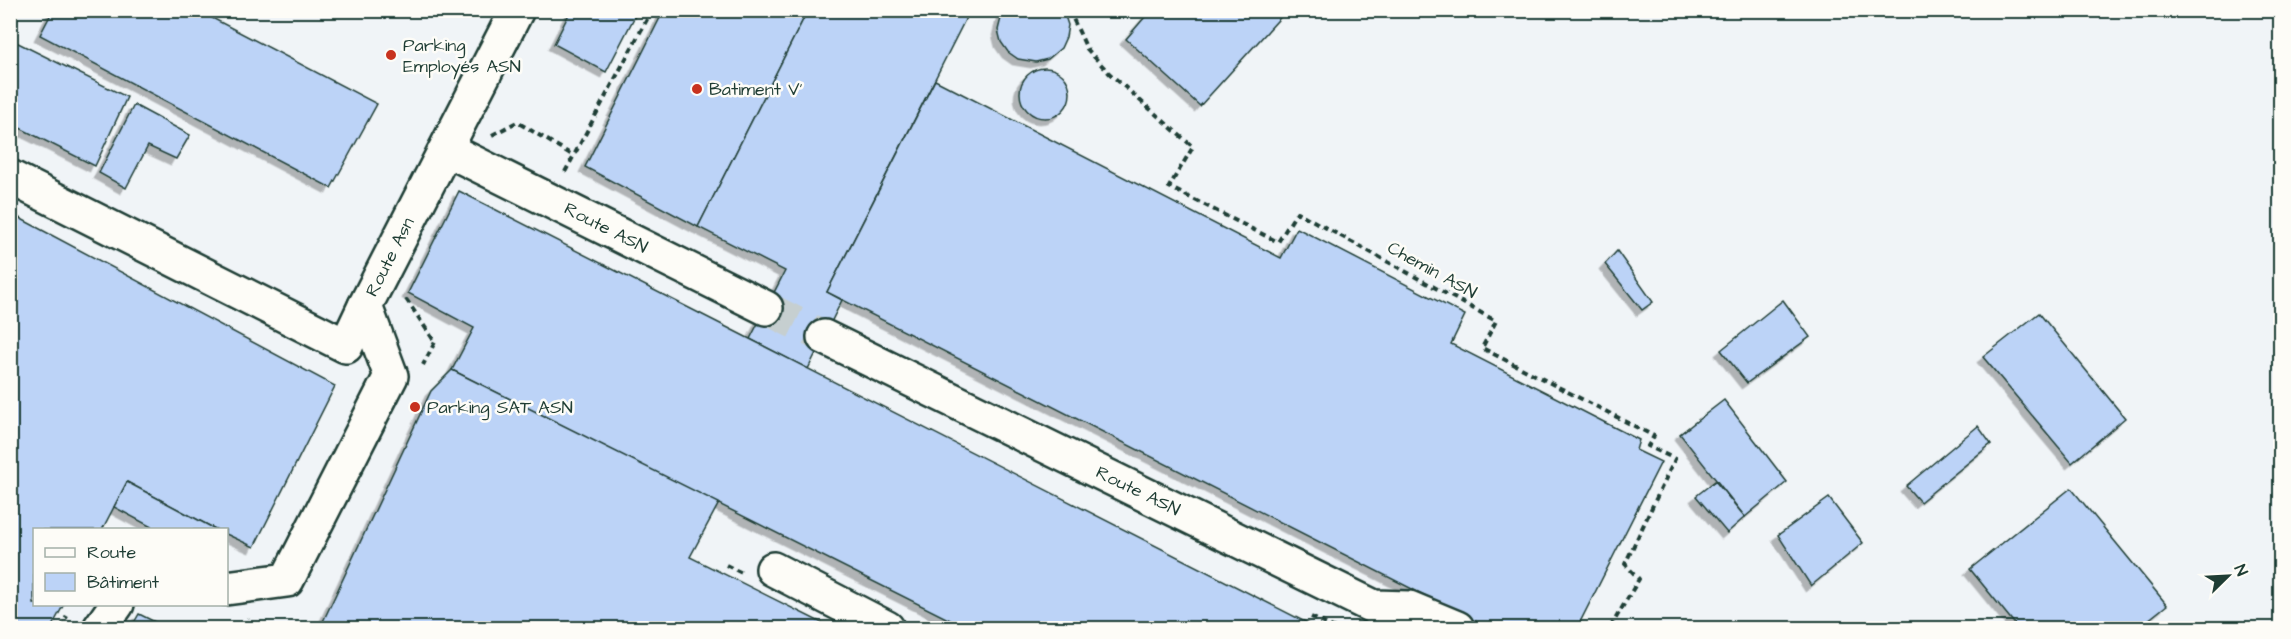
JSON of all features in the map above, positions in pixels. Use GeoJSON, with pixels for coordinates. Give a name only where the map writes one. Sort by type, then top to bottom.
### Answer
{"type":"FeatureCollection","features":[{"type":"Feature","properties":{"kind":"lane","name":"Route Asn"},"geometry":{"type":"LineString","coordinates":[[228,588],[287,580],[391,376],[365,306],[517,10]]}},
{"type":"Feature","properties":{"kind":"lane","name":"Route ASN"},"geometry":{"type":"LineString","coordinates":[[446,149],[766,308]]}},
{"type":"Feature","properties":{"kind":"lane"},"geometry":{"type":"LineString","coordinates":[[10,177],[346,346],[365,306]]}},
{"type":"Feature","properties":{"kind":"lane","name":"Route ASN"},"geometry":{"type":"LineString","coordinates":[[824,337],[1374,607],[1409,608],[1457,628]]}},
{"type":"Feature","properties":{"kind":"lane"},"geometry":{"type":"LineString","coordinates":[[773,569],[887,628]]}},
{"type":"Feature","properties":{"kind":"lane"},"geometry":{"type":"LineString","coordinates":[[100,628],[116,606]]}},
{"type":"Feature","properties":{"kind":"path","name":"Chemin ASN"},"geometry":{"type":"LineString","coordinates":[[1068,10],[1087,49],[1109,73],[1193,147],[1168,187],[1278,242],[1297,212],[1496,321],[1482,348],[1654,436],[1648,446],[1675,459],[1625,564],[1639,579],[1610,628]]}},
{"type":"Feature","properties":{"kind":"path"},"geometry":{"type":"LineString","coordinates":[[406,299],[435,342]]}},
{"type":"Feature","properties":{"kind":"building"},"geometry":{"type":"Polygon","coordinates":[[[53,10],[197,10],[377,104],[331,188],[40,35],[53,10]]]}},
{"type":"Feature","properties":{"kind":"building"},"geometry":{"type":"Polygon","coordinates":[[[571,10],[638,10],[606,72],[554,44],[571,10]]]}},
{"type":"Feature","properties":{"kind":"building","name":"Batiment V'"},"geometry":{"type":"Polygon","coordinates":[[[664,10],[808,10],[698,227],[585,167],[664,10]]]}},
{"type":"Feature","properties":{"kind":"building"},"geometry":{"type":"Polygon","coordinates":[[[808,10],[970,10],[827,292],[842,300],[808,369],[750,339],[785,271],[698,227],[808,10]]]}},
{"type":"Feature","properties":{"kind":"building"},"geometry":{"type":"Polygon","coordinates":[[[1003,10],[1063,10],[1068,25],[1061,48],[1048,59],[1036,62],[1018,59],[1008,52],[1001,42],[998,30],[1003,10]]]}},
{"type":"Feature","properties":{"kind":"building"},"geometry":{"type":"Polygon","coordinates":[[[1151,10],[1287,10],[1200,106],[1126,39],[1151,10]]]}},
{"type":"Feature","properties":{"kind":"building"},"geometry":{"type":"Polygon","coordinates":[[[10,39],[127,97],[95,166],[10,123],[10,39]]]}},
{"type":"Feature","properties":{"kind":"building"},"geometry":{"type":"Polygon","coordinates":[[[1045,68],[1054,70],[1065,79],[1070,93],[1068,102],[1059,113],[1045,118],[1036,116],[1025,107],[1020,93],[1022,84],[1031,73],[1045,68]]]}},
{"type":"Feature","properties":{"kind":"building"},"geometry":{"type":"Polygon","coordinates":[[[935,80],[1281,258],[1297,228],[1465,315],[1451,344],[1639,440],[1636,450],[1661,462],[1577,628],[1489,628],[827,292],[935,80]]]}},
{"type":"Feature","properties":{"kind":"building"},"geometry":{"type":"Polygon","coordinates":[[[134,105],[190,135],[176,159],[148,146],[126,188],[99,173],[134,105]]]}},
{"type":"Feature","properties":{"kind":"building"},"geometry":{"type":"Polygon","coordinates":[[[459,191],[1317,628],[966,628],[452,370],[474,328],[408,293],[459,191]]]}},
{"type":"Feature","properties":{"kind":"building"},"geometry":{"type":"Polygon","coordinates":[[[10,213],[335,386],[254,547],[228,535],[228,528],[213,528],[127,482],[103,528],[33,528],[33,606],[63,606],[51,628],[10,628],[10,213]]]}},
{"type":"Feature","properties":{"kind":"building"},"geometry":{"type":"Polygon","coordinates":[[[1617,251],[1653,302],[1642,310],[1605,264],[1617,251]]]}},
{"type":"Feature","properties":{"kind":"building"},"geometry":{"type":"Polygon","coordinates":[[[1783,300],[1810,337],[1747,383],[1721,350],[1783,300]]]}},
{"type":"Feature","properties":{"kind":"building"},"geometry":{"type":"Polygon","coordinates":[[[2039,313],[2125,418],[2072,463],[1983,357],[2039,313]]]}},
{"type":"Feature","properties":{"kind":"building"},"geometry":{"type":"Polygon","coordinates":[[[452,370],[719,503],[690,557],[832,628],[320,628],[431,391],[452,370]]]}},
{"type":"Feature","properties":{"kind":"building"},"geometry":{"type":"Polygon","coordinates":[[[1724,400],[1787,482],[1745,517],[1680,434],[1724,400]]]}},
{"type":"Feature","properties":{"kind":"building"},"geometry":{"type":"Polygon","coordinates":[[[1978,426],[1991,444],[1920,502],[1906,486],[1978,426]]]}},
{"type":"Feature","properties":{"kind":"building"},"geometry":{"type":"Polygon","coordinates":[[[1715,481],[1745,517],[1727,533],[1696,496],[1715,481]]]}},
{"type":"Feature","properties":{"kind":"building"},"geometry":{"type":"Polygon","coordinates":[[[127,482],[213,528],[153,528],[114,507],[127,482]]]}},
{"type":"Feature","properties":{"kind":"building"},"geometry":{"type":"Polygon","coordinates":[[[2071,488],[2167,605],[2138,628],[2018,628],[1970,569],[2071,488]]]}},
{"type":"Feature","properties":{"kind":"building"},"geometry":{"type":"Polygon","coordinates":[[[1829,498],[1863,543],[1811,586],[1778,535],[1829,498]]]}},
{"type":"Feature","properties":{"kind":"building"},"geometry":{"type":"Polygon","coordinates":[[[139,614],[167,628],[131,628],[139,614]]]}},
{"type":"Feature","properties":{"kind":"tunnel"},"geometry":{"type":"LineString","coordinates":[[766,308],[824,337]]}},
{"type":"Feature","properties":{"kind":"place","name":"Parking Employés ASN"},"geometry":{"type":"Point","coordinates":[391,55]}},
{"type":"Feature","properties":{"kind":"place","name":"Batiment V'"},"geometry":{"type":"Point","coordinates":[697,89]}},
{"type":"Feature","properties":{"kind":"place","name":"Parking SAT ASN"},"geometry":{"type":"Point","coordinates":[415,407]}}]}
